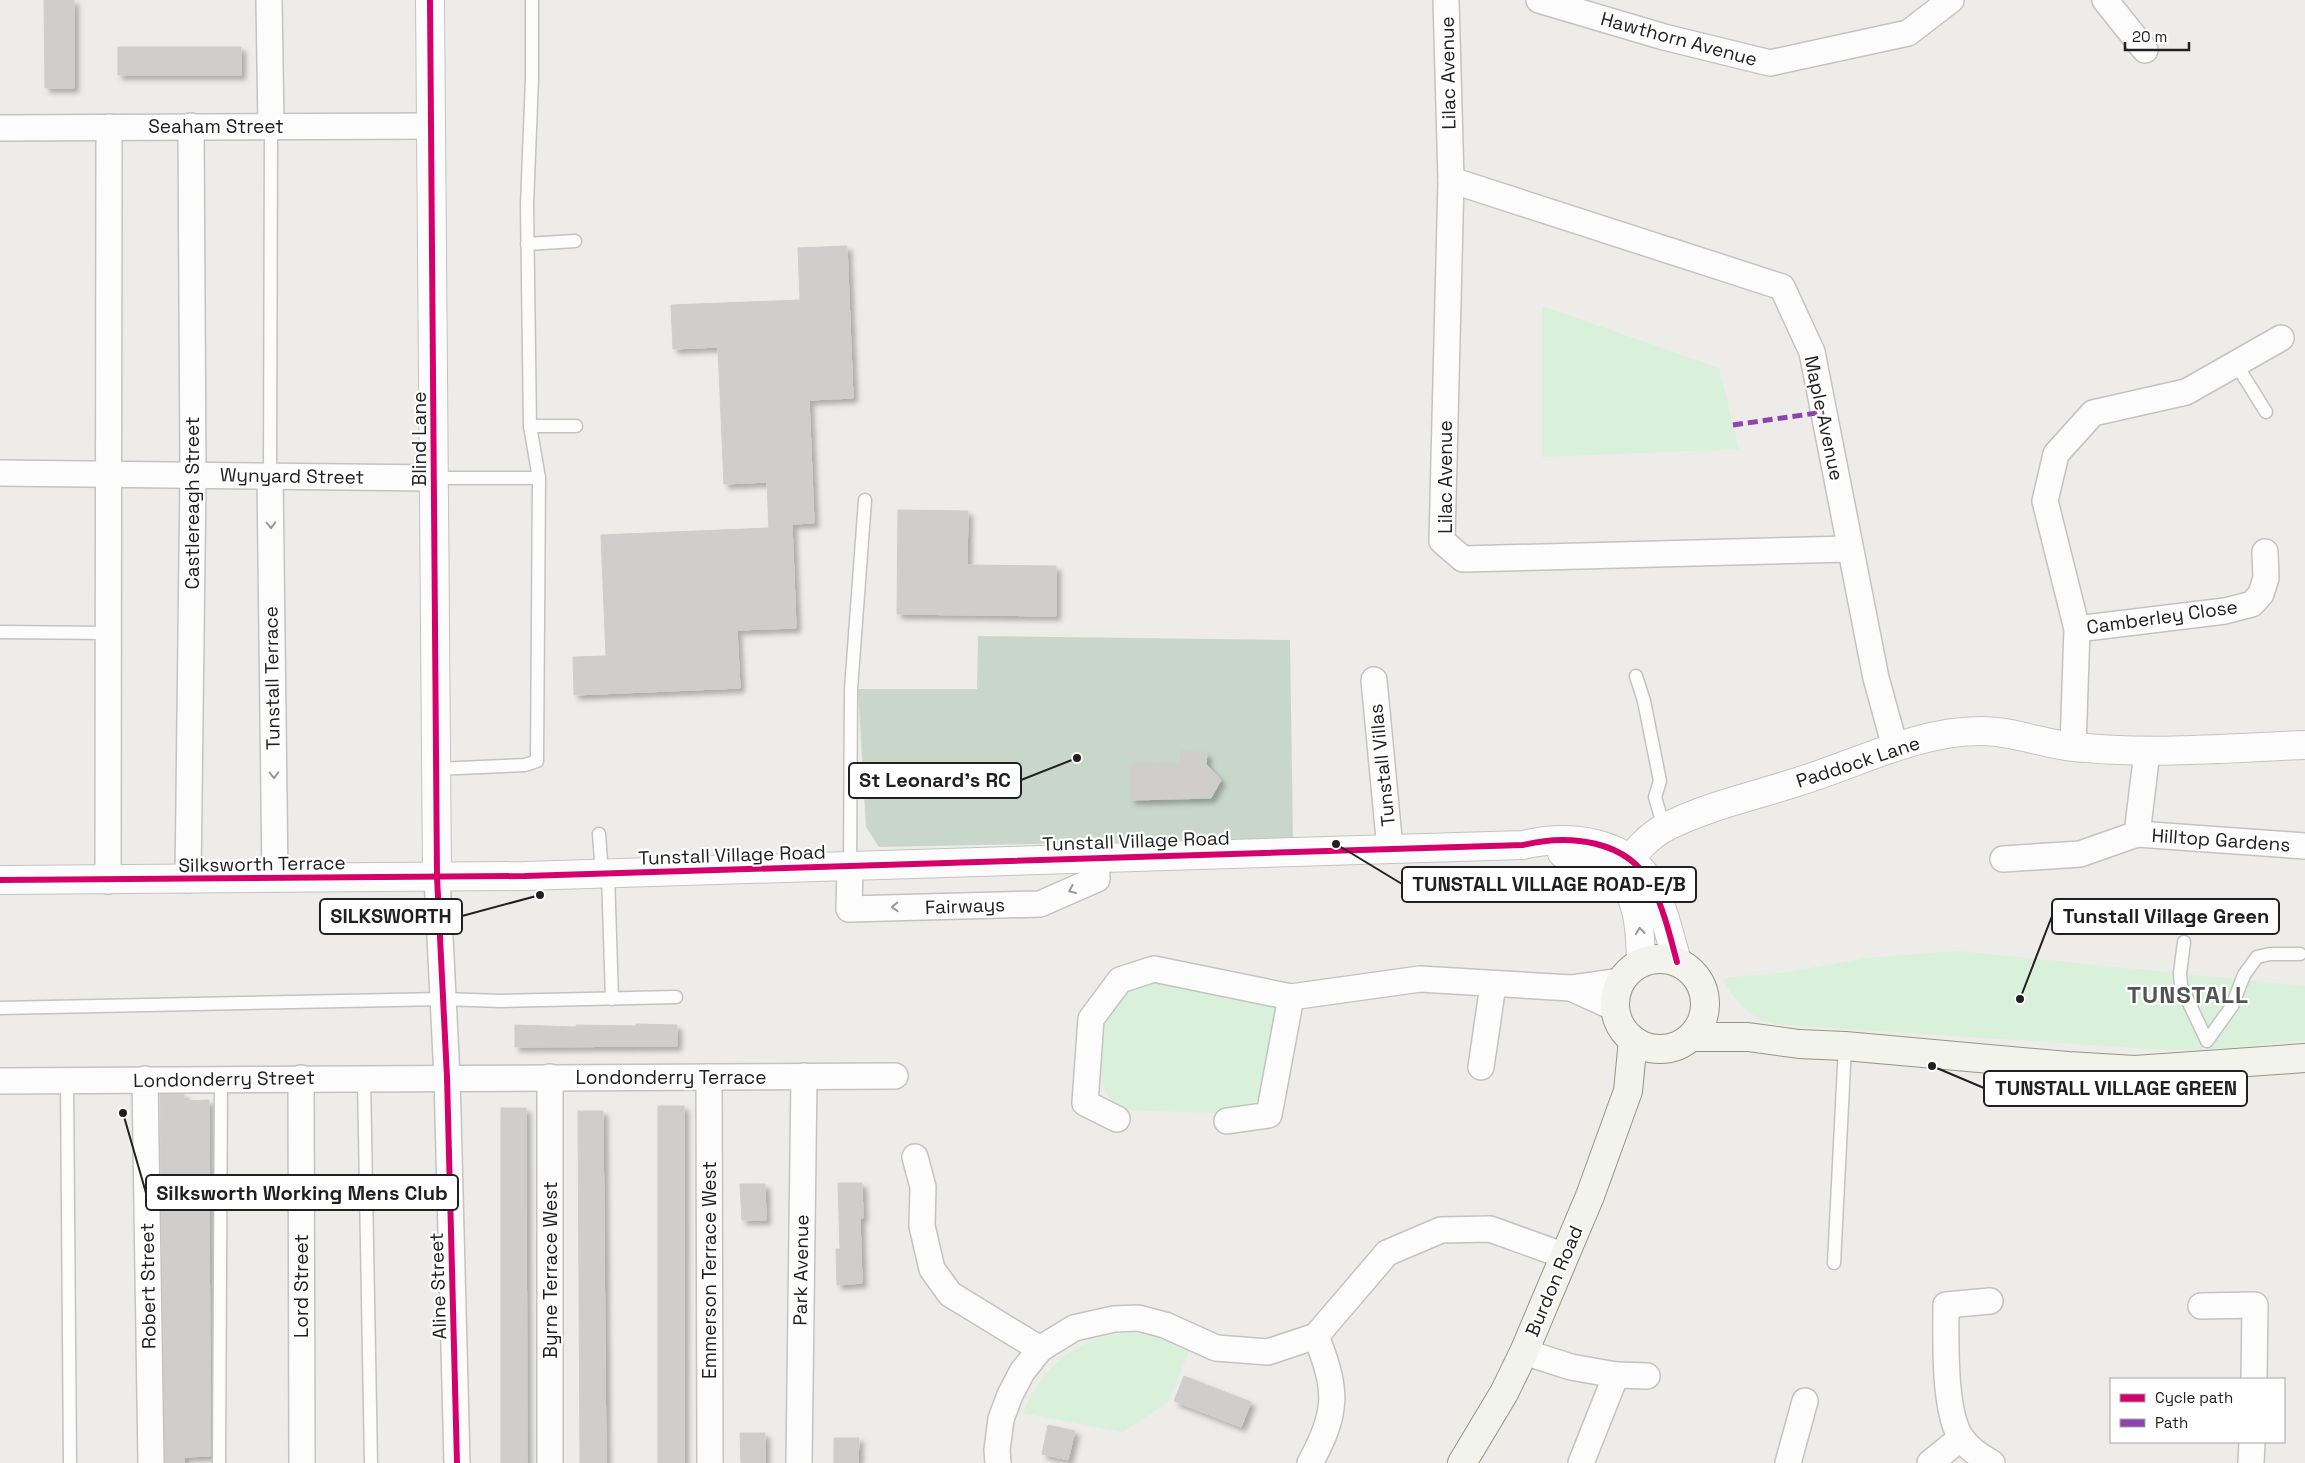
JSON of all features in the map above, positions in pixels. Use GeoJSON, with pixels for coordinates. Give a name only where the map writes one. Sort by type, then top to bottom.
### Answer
{"type":"FeatureCollection","features":[{"type":"Feature","properties":{"kind":"main road"},"geometry":{"type":"LineString","coordinates":[[1680,1043],[1705,1014],[1706,1000],[1697,978],[1677,962],[1659,959],[1641,963],[1629,970],[1620,981],[1616,994],[1615,1008],[1620,1026],[1632,1040],[1656,1049],[1680,1043],[1748,1037],[1799,1044],[1845,1046],[2068,1066],[2135,1070],[2206,1053],[2305,1058]]}},
{"type":"Feature","properties":{"kind":"main road"},"geometry":{"type":"LineString","coordinates":[[1706,1000],[1748,1037]]}},
{"type":"Feature","properties":{"kind":"main road","name":"Burdon Road"},"geometry":{"type":"LineString","coordinates":[[1462,1463],[1504,1393],[1524,1352],[1590,1196],[1628,1091],[1632,1040]]}},
{"type":"Feature","properties":{"kind":"main road","name":"Burdon Road"},"geometry":{"type":"LineString","coordinates":[[1628,1091],[1648,1067],[1680,1043]]}},
{"type":"Feature","properties":{"kind":"street"},"geometry":{"type":"LineString","coordinates":[[269,0],[271,125]]}},
{"type":"Feature","properties":{"kind":"street","name":"Blind Lane"},"geometry":{"type":"LineString","coordinates":[[430,0],[437,877]]}},
{"type":"Feature","properties":{"kind":"street","name":"Lilac Avenue"},"geometry":{"type":"LineString","coordinates":[[1446,0],[1450,180],[1442,541],[1463,560],[1850,549]]}},
{"type":"Feature","properties":{"kind":"street","name":"Hawthorn Avenue"},"geometry":{"type":"LineString","coordinates":[[1539,0],[1664,37],[1770,63],[1908,33],[1951,0]]}},
{"type":"Feature","properties":{"kind":"street"},"geometry":{"type":"LineString","coordinates":[[2105,0],[2145,50]]}},
{"type":"Feature","properties":{"kind":"street","name":"Seaham Street"},"geometry":{"type":"LineString","coordinates":[[0,128],[271,125],[431,126]]}},
{"type":"Feature","properties":{"kind":"street"},"geometry":{"type":"LineString","coordinates":[[108,881],[109,126]]}},
{"type":"Feature","properties":{"kind":"street","name":"Castlereagh Street"},"geometry":{"type":"LineString","coordinates":[[188,880],[193,475],[191,126]]}},
{"type":"Feature","properties":{"kind":"street","name":"Maple Avenue"},"geometry":{"type":"LineString","coordinates":[[1450,180],[1782,286],[1812,352],[1876,678],[1894,746]]}},
{"type":"Feature","properties":{"kind":"street"},"geometry":{"type":"LineString","coordinates":[[2073,747],[2076,629],[2045,501],[2056,454],[2093,412],[2186,392],[2281,338]]}},
{"type":"Feature","properties":{"kind":"street","name":"Wynyard Street"},"geometry":{"type":"LineString","coordinates":[[0,473],[434,478]]}},
{"type":"Feature","properties":{"kind":"street","name":"Tunstall Terrace"},"geometry":{"type":"LineString","coordinates":[[270,476],[275,879]]}},
{"type":"Feature","properties":{"kind":"street","name":"Camberley Close"},"geometry":{"type":"LineString","coordinates":[[2076,629],[2225,611],[2252,604],[2261,594],[2266,578],[2265,552]]}},
{"type":"Feature","properties":{"kind":"street","name":"Tunstall Villas"},"geometry":{"type":"LineString","coordinates":[[1374,680],[1390,849]]}},
{"type":"Feature","properties":{"kind":"street","name":"Paddock Lane"},"geometry":{"type":"LineString","coordinates":[[1623,868],[1645,841],[1664,828],[1707,810],[1802,781],[1894,746],[1956,733],[1982,731],[2073,747],[2147,752],[2305,745]]}},
{"type":"Feature","properties":{"kind":"street","name":"Hilltop Gardens"},"geometry":{"type":"LineString","coordinates":[[2137,834],[2147,752]]}},
{"type":"Feature","properties":{"kind":"street","name":"Hilltop Gardens"},"geometry":{"type":"LineString","coordinates":[[2003,859],[2080,854],[2137,834],[2305,846]]}},
{"type":"Feature","properties":{"kind":"street","name":"Tunstall Village Road"},"geometry":{"type":"LineString","coordinates":[[524,876],[1523,845],[1556,841],[1596,843],[1614,848],[1623,868],[1627,887],[1633,899],[1640,932],[1641,963]]}},
{"type":"Feature","properties":{"kind":"street","name":"Fairways"},"geometry":{"type":"LineString","coordinates":[[850,866],[849,909],[1040,904],[1097,879],[1096,857]]}},
{"type":"Feature","properties":{"kind":"street","name":"Tunstall Village Road"},"geometry":{"type":"LineString","coordinates":[[1623,868],[1651,884],[1664,916],[1677,962]]}},
{"type":"Feature","properties":{"kind":"street","name":"Silksworth Terrace"},"geometry":{"type":"LineString","coordinates":[[0,880],[108,881],[524,876]]}},
{"type":"Feature","properties":{"kind":"street","name":"Aline Street"},"geometry":{"type":"LineString","coordinates":[[437,877],[447,1077],[457,1463]]}},
{"type":"Feature","properties":{"kind":"street"},"geometry":{"type":"LineString","coordinates":[[1117,1120],[1085,1103],[1091,1019],[1120,980],[1154,969],[1291,997],[1420,979],[1492,985],[1571,988],[1620,981]]}},
{"type":"Feature","properties":{"kind":"street"},"geometry":{"type":"LineString","coordinates":[[1481,1067],[1492,985]]}},
{"type":"Feature","properties":{"kind":"street"},"geometry":{"type":"LineString","coordinates":[[1571,988],[1615,1008]]}},
{"type":"Feature","properties":{"kind":"street"},"geometry":{"type":"LineString","coordinates":[[1227,1121],[1269,1115],[1291,997]]}},
{"type":"Feature","properties":{"kind":"street","name":"Emmerson Terrace West"},"geometry":{"type":"LineString","coordinates":[[708,1076],[710,1463]]}},
{"type":"Feature","properties":{"kind":"street","name":"Park Avenue"},"geometry":{"type":"LineString","coordinates":[[798,1463],[804,1076]]}},
{"type":"Feature","properties":{"kind":"street","name":"Londonderry Terrace"},"geometry":{"type":"LineString","coordinates":[[447,1077],[896,1076]]}},
{"type":"Feature","properties":{"kind":"street","name":"Londonderry Street"},"geometry":{"type":"LineString","coordinates":[[0,1081],[447,1077]]}},
{"type":"Feature","properties":{"kind":"street","name":"Byrne Terrace West"},"geometry":{"type":"LineString","coordinates":[[550,1077],[550,1463]]}},
{"type":"Feature","properties":{"kind":"street","name":"Lord Street"},"geometry":{"type":"LineString","coordinates":[[301,1078],[302,1463]]}},
{"type":"Feature","properties":{"kind":"street","name":"Robert Street"},"geometry":{"type":"LineString","coordinates":[[145,1079],[150,1463]]}},
{"type":"Feature","properties":{"kind":"street"},"geometry":{"type":"LineString","coordinates":[[915,1157],[923,1187],[922,1226],[932,1269],[950,1294],[1040,1349]]}},
{"type":"Feature","properties":{"kind":"street"},"geometry":{"type":"LineString","coordinates":[[998,1463],[997,1450],[1001,1419],[1010,1395],[1022,1372],[1040,1349],[1074,1328],[1114,1319],[1138,1318],[1164,1325],[1216,1348],[1268,1352],[1316,1336],[1387,1254],[1441,1230],[1490,1228],[1565,1256]]}},
{"type":"Feature","properties":{"kind":"street"},"geometry":{"type":"LineString","coordinates":[[1990,1301],[1946,1305],[1946,1364],[1953,1421],[1961,1438],[1976,1454],[1992,1463]]}},
{"type":"Feature","properties":{"kind":"street"},"geometry":{"type":"LineString","coordinates":[[2201,1306],[2255,1304],[2254,1378]]}},
{"type":"Feature","properties":{"kind":"street"},"geometry":{"type":"LineString","coordinates":[[1310,1463],[1322,1443],[1333,1404],[1330,1371],[1316,1336]]}},
{"type":"Feature","properties":{"kind":"street"},"geometry":{"type":"LineString","coordinates":[[1524,1352],[1571,1367],[1616,1375],[1647,1376]]}},
{"type":"Feature","properties":{"kind":"street"},"geometry":{"type":"LineString","coordinates":[[1581,1463],[1616,1375]]}},
{"type":"Feature","properties":{"kind":"street"},"geometry":{"type":"LineString","coordinates":[[1788,1463],[1805,1401]]}},
{"type":"Feature","properties":{"kind":"street"},"geometry":{"type":"LineString","coordinates":[[1930,1463],[1961,1438]]}},
{"type":"Feature","properties":{"kind":"street"},"geometry":{"type":"LineString","coordinates":[[2251,1463],[2252,1443]]}},
{"type":"Feature","properties":{"kind":"lane"},"geometry":{"type":"LineString","coordinates":[[436,769],[525,766],[537,761],[539,478],[530,426],[527,244],[532,86],[532,0]]}},
{"type":"Feature","properties":{"kind":"lane"},"geometry":{"type":"LineString","coordinates":[[270,476],[271,125]]}},
{"type":"Feature","properties":{"kind":"lane"},"geometry":{"type":"LineString","coordinates":[[527,244],[574,241]]}},
{"type":"Feature","properties":{"kind":"lane"},"geometry":{"type":"LineString","coordinates":[[2236,364],[2266,412]]}},
{"type":"Feature","properties":{"kind":"lane"},"geometry":{"type":"LineString","coordinates":[[530,426],[576,426]]}},
{"type":"Feature","properties":{"kind":"lane"},"geometry":{"type":"LineString","coordinates":[[434,478],[539,478]]}},
{"type":"Feature","properties":{"kind":"lane"},"geometry":{"type":"LineString","coordinates":[[850,866],[851,689],[865,500]]}},
{"type":"Feature","properties":{"kind":"lane"},"geometry":{"type":"LineString","coordinates":[[0,632],[108,633]]}},
{"type":"Feature","properties":{"kind":"lane"},"geometry":{"type":"LineString","coordinates":[[1636,676],[1644,701],[1660,781],[1655,797],[1664,828]]}},
{"type":"Feature","properties":{"kind":"lane"},"geometry":{"type":"LineString","coordinates":[[599,834],[605,874],[612,999]]}},
{"type":"Feature","properties":{"kind":"lane"},"geometry":{"type":"LineString","coordinates":[[2184,942],[2180,973],[2181,986],[2206,1053]]}},
{"type":"Feature","properties":{"kind":"lane"},"geometry":{"type":"LineString","coordinates":[[2206,1053],[2232,1006],[2244,976],[2257,957],[2270,954],[2300,954]]}},
{"type":"Feature","properties":{"kind":"lane"},"geometry":{"type":"LineString","coordinates":[[0,1008],[443,999],[501,1001],[676,997]]}},
{"type":"Feature","properties":{"kind":"lane"},"geometry":{"type":"LineString","coordinates":[[1834,1263],[1845,1046]]}},
{"type":"Feature","properties":{"kind":"lane"},"geometry":{"type":"LineString","coordinates":[[364,1078],[371,1463]]}},
{"type":"Feature","properties":{"kind":"lane"},"geometry":{"type":"LineString","coordinates":[[220,1463],[221,1079]]}},
{"type":"Feature","properties":{"kind":"lane"},"geometry":{"type":"LineString","coordinates":[[67,1081],[70,1463]]}},
{"type":"Feature","properties":{"kind":"green space"},"geometry":{"type":"Polygon","coordinates":[[[1542,306],[1719,368],[1739,449],[1542,457],[1542,306]]]}},
{"type":"Feature","properties":{"kind":"green space"},"geometry":{"type":"Polygon","coordinates":[[[978,636],[1290,640],[1293,839],[879,847],[866,827],[858,689],[977,689],[978,636]]]}},
{"type":"Feature","properties":{"kind":"green space"},"geometry":{"type":"Polygon","coordinates":[[[1958,951],[2305,986],[2305,1040],[2228,1048],[2167,1050],[1776,1024],[1758,1018],[1744,1008],[1732,995],[1723,978],[1788,972],[1867,958],[1958,951]]]}},
{"type":"Feature","properties":{"kind":"green space"},"geometry":{"type":"Polygon","coordinates":[[[1161,979],[1278,999],[1280,1009],[1259,1100],[1218,1113],[1122,1110],[1109,1097],[1101,1074],[1100,1063],[1110,1006],[1134,988],[1161,979]]]}},
{"type":"Feature","properties":{"kind":"green space"},"geometry":{"type":"Polygon","coordinates":[[[1147,1333],[1177,1340],[1191,1347],[1168,1402],[1123,1432],[1023,1413],[1030,1398],[1047,1373],[1068,1353],[1081,1346],[1112,1335],[1147,1333]]]}},
{"type":"Feature","properties":{"kind":"building"},"geometry":{"type":"Polygon","coordinates":[[[44,0],[74,0],[74,88],[45,88],[44,0]]]}},
{"type":"Feature","properties":{"kind":"building"},"geometry":{"type":"Polygon","coordinates":[[[118,47],[241,47],[241,75],[118,75],[118,47]]]}},
{"type":"Feature","properties":{"kind":"building"},"geometry":{"type":"Polygon","coordinates":[[[847,246],[853,398],[809,400],[814,523],[792,524],[796,628],[737,630],[740,688],[574,695],[573,657],[606,656],[601,535],[769,528],[767,482],[724,484],[718,347],[673,349],[671,305],[800,300],[798,248],[847,246]]]}},
{"type":"Feature","properties":{"kind":"building"},"geometry":{"type":"Polygon","coordinates":[[[898,510],[968,511],[967,565],[1056,566],[1056,616],[897,614],[898,510]]]}},
{"type":"Feature","properties":{"kind":"building"},"geometry":{"type":"Polygon","coordinates":[[[1181,751],[1207,753],[1206,764],[1221,780],[1211,798],[1131,800],[1129,764],[1180,763],[1181,751]]]}},
{"type":"Feature","properties":{"kind":"building"},"geometry":{"type":"Polygon","coordinates":[[[636,1024],[677,1025],[677,1046],[515,1047],[515,1025],[576,1027],[576,1025],[636,1026],[636,1024]]]}},
{"type":"Feature","properties":{"kind":"building"},"geometry":{"type":"Polygon","coordinates":[[[160,1094],[184,1094],[184,1101],[209,1100],[210,1456],[184,1457],[184,1463],[165,1463],[160,1094]]]}},
{"type":"Feature","properties":{"kind":"building"},"geometry":{"type":"Polygon","coordinates":[[[658,1106],[684,1106],[684,1463],[658,1463],[658,1106]]]}},
{"type":"Feature","properties":{"kind":"building"},"geometry":{"type":"Polygon","coordinates":[[[501,1108],[526,1108],[527,1463],[501,1463],[501,1108]]]}},
{"type":"Feature","properties":{"kind":"building"},"geometry":{"type":"Polygon","coordinates":[[[578,1111],[603,1111],[606,1463],[580,1463],[578,1111]]]}},
{"type":"Feature","properties":{"kind":"building"},"geometry":{"type":"Polygon","coordinates":[[[838,1183],[862,1183],[863,1218],[860,1219],[862,1283],[837,1285],[836,1249],[840,1249],[838,1183]]]}},
{"type":"Feature","properties":{"kind":"building"},"geometry":{"type":"Polygon","coordinates":[[[740,1184],[765,1184],[766,1220],[742,1220],[740,1184]]]}},
{"type":"Feature","properties":{"kind":"building"},"geometry":{"type":"Polygon","coordinates":[[[1184,1376],[1251,1402],[1241,1427],[1174,1401],[1184,1376]]]}},
{"type":"Feature","properties":{"kind":"building"},"geometry":{"type":"Polygon","coordinates":[[[1048,1425],[1075,1431],[1068,1460],[1042,1454],[1048,1425]]]}},
{"type":"Feature","properties":{"kind":"building"},"geometry":{"type":"Polygon","coordinates":[[[740,1433],[765,1433],[765,1463],[741,1463],[740,1433]]]}},
{"type":"Feature","properties":{"kind":"building"},"geometry":{"type":"Polygon","coordinates":[[[834,1438],[859,1438],[858,1463],[834,1463],[834,1438]]]}},
{"type":"Feature","properties":{"kind":"marked path"},"geometry":{"type":"LineString","coordinates":[[1733,425],[1824,412]]}},
{"type":"Feature","properties":{"kind":"cycle path"},"geometry":{"type":"LineString","coordinates":[[430,0],[437,877],[447,1077],[457,1463]]}},
{"type":"Feature","properties":{"kind":"cycle path"},"geometry":{"type":"LineString","coordinates":[[0,880],[525,876],[1523,845],[1559,840],[1577,841],[1613,849],[1628,858],[1641,870],[1652,886],[1660,904],[1677,962]]}},
{"type":"Feature","properties":{"kind":"place","name":"St Leonard's RC"},"geometry":{"type":"Point","coordinates":[1077,758]}},
{"type":"Feature","properties":{"kind":"place","name":"TUNSTALL VILLAGE ROAD-E/B"},"geometry":{"type":"Point","coordinates":[1336,844]}},
{"type":"Feature","properties":{"kind":"place","name":"SILKSWORTH"},"geometry":{"type":"Point","coordinates":[540,895]}},
{"type":"Feature","properties":{"kind":"place","name":"Tunstall Village Green"},"geometry":{"type":"Point","coordinates":[2020,999]}},
{"type":"Feature","properties":{"kind":"place","name":"TUNSTALL VILLAGE GREEN"},"geometry":{"type":"Point","coordinates":[1932,1066]}},
{"type":"Feature","properties":{"kind":"place","name":"Silksworth Working Mens Club"},"geometry":{"type":"Point","coordinates":[123,1113]}},
{"type":"Feature","properties":{"kind":"district","name":"TUNSTALL"},"geometry":{"type":"Point","coordinates":[2188,994]}}]}
